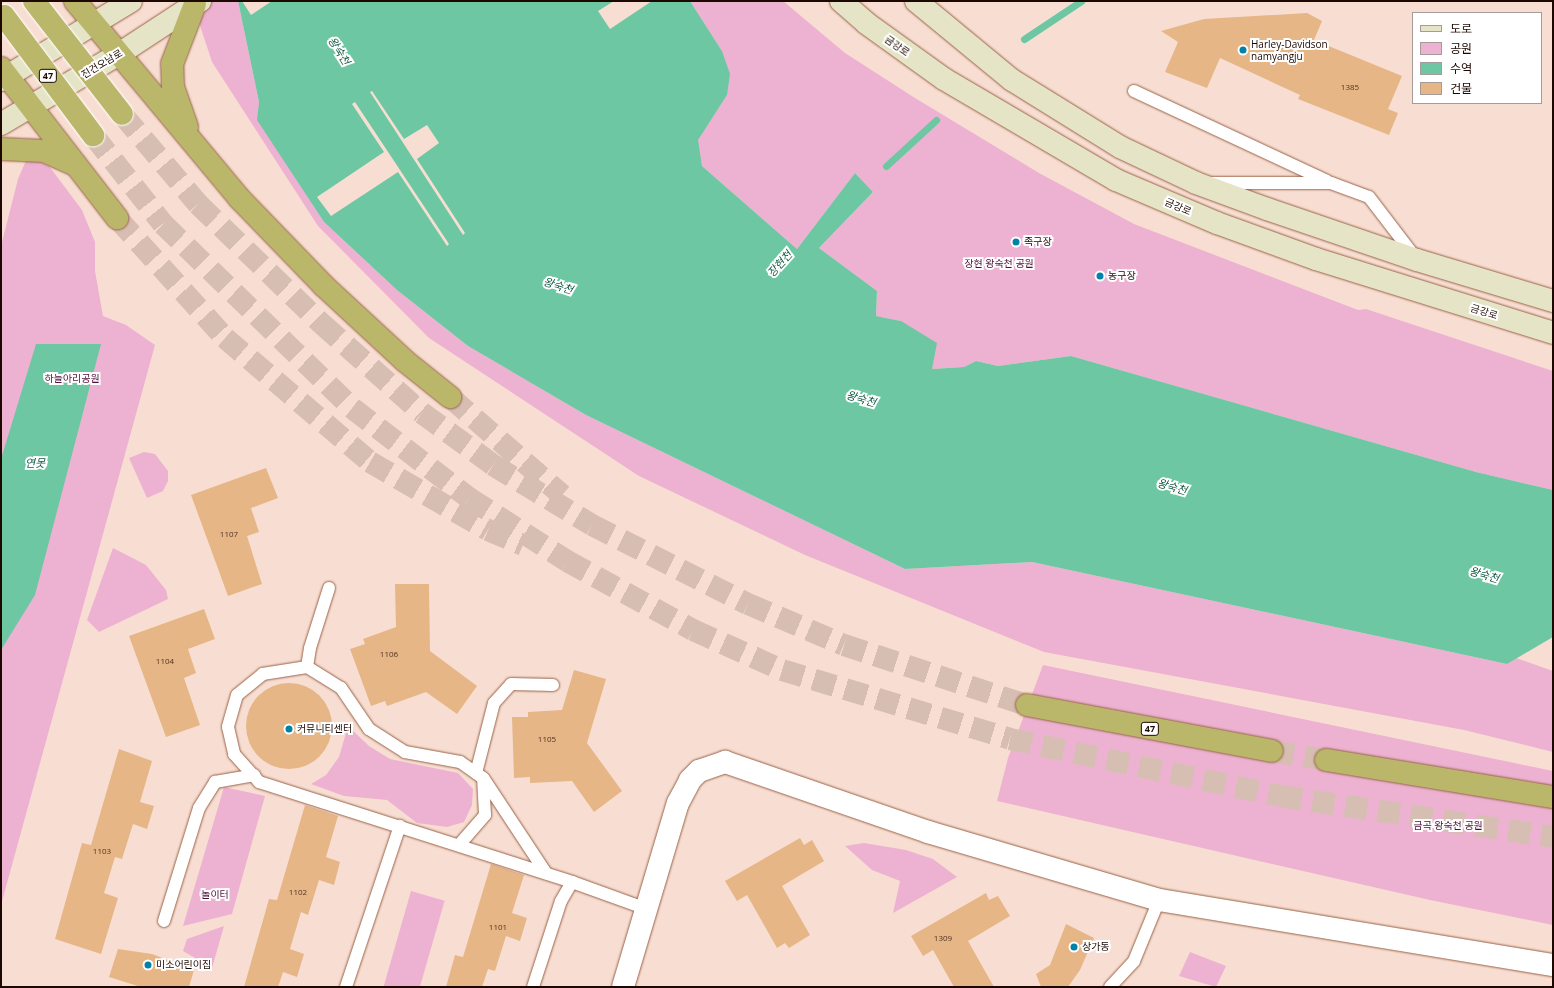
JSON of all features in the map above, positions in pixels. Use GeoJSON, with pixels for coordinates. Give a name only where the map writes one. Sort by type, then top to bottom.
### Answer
{"type":"FeatureCollection","features":[{"type":"Feature","properties":{"kind":"highway"},"geometry":{"type":"LineString","coordinates":[[34,1],[122,114]]}},
{"type":"Feature","properties":{"kind":"highway"},"geometry":{"type":"LineString","coordinates":[[75,1],[194,145],[322,285],[405,361],[450,397]]}},
{"type":"Feature","properties":{"kind":"highway"},"geometry":{"type":"LineString","coordinates":[[194,145],[173,87],[172,64],[197,3]]}},
{"type":"Feature","properties":{"kind":"highway","name":"47"},"geometry":{"type":"LineString","coordinates":[[2,14],[93,135]]}},
{"type":"Feature","properties":{"kind":"highway"},"geometry":{"type":"LineString","coordinates":[[3,74],[32,106],[117,218]]}},
{"type":"Feature","properties":{"kind":"highway"},"geometry":{"type":"LineString","coordinates":[[1,149],[44,151],[76,165]]}},
{"type":"Feature","properties":{"kind":"highway","name":"47"},"geometry":{"type":"LineString","coordinates":[[1027,705],[1272,751]]}},
{"type":"Feature","properties":{"kind":"highway"},"geometry":{"type":"LineString","coordinates":[[1326,760],[1553,797]]}},
{"type":"Feature","properties":{"kind":"main road"},"geometry":{"type":"LineString","coordinates":[[3,74],[94,24],[131,1]]}},
{"type":"Feature","properties":{"kind":"main road","name":"금강로"},"geometry":{"type":"LineString","coordinates":[[841,1],[866,23],[944,79],[1043,139],[1116,180],[1217,223],[1316,259],[1553,333]]}},
{"type":"Feature","properties":{"kind":"main road"},"geometry":{"type":"LineString","coordinates":[[916,1],[969,47],[1012,80],[1120,147],[1196,183],[1417,260],[1553,301]]}},
{"type":"Feature","properties":{"kind":"main road","name":"진건오남로"},"geometry":{"type":"LineString","coordinates":[[1,124],[119,54],[197,3]]}},
{"type":"Feature","properties":{"kind":"street"},"geometry":{"type":"LineString","coordinates":[[622,987],[644,908],[678,802],[690,780],[699,771],[725,762],[890,820],[1159,900],[1553,965]]}},
{"type":"Feature","properties":{"kind":"lane"},"geometry":{"type":"LineString","coordinates":[[1134,91],[1331,183],[1369,197],[1417,260]]}},
{"type":"Feature","properties":{"kind":"lane"},"geometry":{"type":"LineString","coordinates":[[1196,183],[1331,183]]}},
{"type":"Feature","properties":{"kind":"lane"},"geometry":{"type":"LineString","coordinates":[[307,667],[310,648],[329,588]]}},
{"type":"Feature","properties":{"kind":"lane"},"geometry":{"type":"LineString","coordinates":[[546,873],[479,776],[460,762],[405,752],[369,729],[340,688],[307,667],[263,674],[237,695],[228,727],[234,754],[259,782],[546,873],[644,908]]}},
{"type":"Feature","properties":{"kind":"lane"},"geometry":{"type":"LineString","coordinates":[[459,845],[485,815],[479,776],[494,703],[511,684],[554,685]]}},
{"type":"Feature","properties":{"kind":"lane"},"geometry":{"type":"LineString","coordinates":[[164,921],[199,808],[214,782],[254,775]]}},
{"type":"Feature","properties":{"kind":"lane"},"geometry":{"type":"LineString","coordinates":[[346,987],[400,826]]}},
{"type":"Feature","properties":{"kind":"lane"},"geometry":{"type":"LineString","coordinates":[[533,987],[561,901],[572,882]]}},
{"type":"Feature","properties":{"kind":"lane"},"geometry":{"type":"LineString","coordinates":[[1110,987],[1134,962],[1159,900]]}},
{"type":"Feature","properties":{"kind":"green space"},"geometry":{"type":"Polygon","coordinates":[[[192,1],[238,1],[259,102],[258,120],[324,222],[397,290],[468,346],[586,415],[905,569],[1032,562],[1507,664],[1516,658],[1553,671],[1553,752],[1464,730],[1044,652],[805,555],[639,476],[429,338],[318,226],[212,62],[192,1]]]}},
{"type":"Feature","properties":{"kind":"green space","name":"장현 왕숙천 공원"},"geometry":{"type":"Polygon","coordinates":[[[690,1],[783,1],[845,53],[915,98],[1039,173],[1134,224],[1358,310],[1366,309],[1553,371],[1553,490],[1476,472],[1071,356],[998,366],[976,361],[964,367],[932,369],[901,321],[876,316],[877,291],[819,248],[873,192],[855,173],[797,249],[702,166],[697,140],[727,95],[722,51],[690,1]]]}},
{"type":"Feature","properties":{"kind":"green space","name":"하늘아리공원"},"geometry":{"type":"Polygon","coordinates":[[[28,156],[49,166],[82,210],[95,242],[95,271],[103,316],[126,325],[155,345],[1,905],[1,246],[18,179],[28,156]]]}},
{"type":"Feature","properties":{"kind":"green space"},"geometry":{"type":"Polygon","coordinates":[[[144,452],[155,454],[168,471],[168,481],[163,491],[147,498],[129,458],[144,452]]]}},
{"type":"Feature","properties":{"kind":"green space"},"geometry":{"type":"Polygon","coordinates":[[[113,548],[146,565],[166,590],[168,599],[99,632],[87,620],[113,548]]]}},
{"type":"Feature","properties":{"kind":"green space","name":"금곡 왕숙천 공원"},"geometry":{"type":"Polygon","coordinates":[[[1043,665],[1553,771],[1553,925],[1430,900],[997,801],[1008,758],[1043,665]]]}},
{"type":"Feature","properties":{"kind":"green space"},"geometry":{"type":"Polygon","coordinates":[[[348,726],[369,746],[390,759],[458,773],[473,789],[472,805],[464,822],[447,827],[417,823],[387,800],[344,796],[311,784],[326,775],[339,757],[348,726]]]}},
{"type":"Feature","properties":{"kind":"green space","name":"놀이터"},"geometry":{"type":"Polygon","coordinates":[[[224,787],[265,796],[232,914],[183,926],[224,787]]]}},
{"type":"Feature","properties":{"kind":"green space"},"geometry":{"type":"Polygon","coordinates":[[[864,843],[906,850],[933,859],[957,877],[893,913],[900,881],[872,870],[845,846],[864,843]]]}},
{"type":"Feature","properties":{"kind":"green space"},"geometry":{"type":"Polygon","coordinates":[[[411,891],[445,901],[420,987],[383,987],[411,891]]]}},
{"type":"Feature","properties":{"kind":"green space","name":"놀이터"},"geometry":{"type":"Polygon","coordinates":[[[224,926],[212,968],[183,951],[187,939],[224,926]]]}},
{"type":"Feature","properties":{"kind":"green space"},"geometry":{"type":"Polygon","coordinates":[[[1190,952],[1226,966],[1216,987],[1179,976],[1190,952]]]}},
{"type":"Feature","properties":{"kind":"water","name":"왕숙천"},"geometry":{"type":"Polygon","coordinates":[[[238,1],[614,1],[598,11],[610,29],[652,1],[690,1],[722,51],[730,74],[727,95],[698,140],[702,166],[797,249],[855,173],[873,192],[819,248],[877,291],[876,316],[901,321],[937,343],[932,369],[964,367],[976,361],[998,366],[1071,356],[1476,472],[1553,490],[1553,637],[1507,664],[1032,562],[905,569],[586,415],[468,346],[397,290],[324,222],[257,120],[259,102],[238,1]],[[372,91],[370,92],[463,235],[465,233],[417,159],[439,143],[427,125],[404,139],[372,91]],[[355,102],[352,104],[384,152],[317,197],[331,216],[398,172],[447,246],[449,244],[355,102]]]}},
{"type":"Feature","properties":{"kind":"water","name":"연못"},"geometry":{"type":"Polygon","coordinates":[[[36,344],[101,344],[35,595],[1,650],[1,459],[36,344]]]}},
{"type":"Feature","properties":{"kind":"pier"},"geometry":{"type":"Polygon","coordinates":[[[242,1],[272,1],[251,15],[242,1]]]}},
{"type":"Feature","properties":{"kind":"building"},"geometry":{"type":"Polygon","coordinates":[[[1307,13],[1322,21],[1314,40],[1402,76],[1388,109],[1398,113],[1389,135],[1298,99],[1300,95],[1220,58],[1207,88],[1165,72],[1178,42],[1161,31],[1204,19],[1307,13]]]}},
{"type":"Feature","properties":{"kind":"building"},"geometry":{"type":"Polygon","coordinates":[[[266,468],[278,498],[251,508],[259,532],[247,536],[262,584],[228,596],[191,495],[266,468]]]}},
{"type":"Feature","properties":{"kind":"building"},"geometry":{"type":"Polygon","coordinates":[[[395,584],[429,584],[430,651],[477,686],[457,714],[426,692],[387,706],[385,701],[371,706],[350,649],[365,644],[363,639],[396,627],[395,584]]]}},
{"type":"Feature","properties":{"kind":"building"},"geometry":{"type":"Polygon","coordinates":[[[204,609],[215,639],[188,649],[196,673],[184,678],[200,725],[166,737],[129,636],[204,609]]]}},
{"type":"Feature","properties":{"kind":"building"},"geometry":{"type":"Polygon","coordinates":[[[574,670],[606,679],[587,743],[622,791],[594,812],[572,781],[530,783],[530,777],[514,778],[512,717],[528,717],[528,712],[562,710],[574,670]]]}},
{"type":"Feature","properties":{"kind":"building","name":"커뮤니티센터"},"geometry":{"type":"Polygon","coordinates":[[[289,683],[305,686],[313,690],[325,702],[329,710],[332,726],[329,742],[325,750],[313,762],[305,766],[289,769],[273,766],[265,762],[253,750],[249,742],[246,726],[249,710],[253,702],[265,690],[273,686],[289,683]]]}},
{"type":"Feature","properties":{"kind":"building"},"geometry":{"type":"Polygon","coordinates":[[[119,749],[152,761],[140,802],[154,806],[147,829],[133,824],[122,859],[115,857],[104,893],[118,898],[101,954],[55,939],[82,843],[91,845],[119,749]]]}},
{"type":"Feature","properties":{"kind":"building"},"geometry":{"type":"Polygon","coordinates":[[[305,805],[338,816],[326,857],[340,862],[334,885],[319,880],[308,915],[301,912],[290,949],[304,954],[297,977],[283,972],[278,987],[244,987],[269,899],[277,900],[305,805]]]}},
{"type":"Feature","properties":{"kind":"building"},"geometry":{"type":"Polygon","coordinates":[[[800,838],[804,845],[812,840],[824,861],[782,886],[810,935],[789,948],[785,943],[777,948],[747,895],[737,901],[725,881],[800,838]]]}},
{"type":"Feature","properties":{"kind":"building"},"geometry":{"type":"Polygon","coordinates":[[[491,864],[524,875],[512,913],[527,918],[520,941],[506,936],[495,971],[488,969],[482,987],[446,987],[455,955],[463,957],[491,864]]]}},
{"type":"Feature","properties":{"kind":"building"},"geometry":{"type":"Polygon","coordinates":[[[986,893],[989,900],[998,896],[1010,916],[968,941],[994,987],[954,987],[933,950],[923,956],[911,936],[986,893]]]}},
{"type":"Feature","properties":{"kind":"building","name":"상가동"},"geometry":{"type":"Polygon","coordinates":[[[1066,924],[1094,938],[1080,970],[1068,987],[1041,987],[1036,974],[1050,965],[1066,924]]]}},
{"type":"Feature","properties":{"kind":"building","name":"미소어린이집"},"geometry":{"type":"Polygon","coordinates":[[[118,949],[152,954],[194,970],[189,987],[141,987],[109,977],[118,949]]]}},
{"type":"Feature","properties":{"kind":"waterway","name":"장현천"},"geometry":{"type":"LineString","coordinates":[[1024,39],[1081,1]]}},
{"type":"Feature","properties":{"kind":"waterway","name":"장현천"},"geometry":{"type":"LineString","coordinates":[[886,166],[936,120]]}},
{"type":"Feature","properties":{"kind":"tunnel"},"geometry":{"type":"LineString","coordinates":[[122,114],[198,204],[322,324],[422,413],[493,465],[592,525],[748,604],[844,645],[1027,705]]}},
{"type":"Feature","properties":{"kind":"tunnel"},"geometry":{"type":"LineString","coordinates":[[93,135],[163,224],[352,408],[469,498],[567,561],[693,630],[782,670],[1010,739],[1280,796],[1553,837]]}},
{"type":"Feature","properties":{"kind":"tunnel"},"geometry":{"type":"LineString","coordinates":[[117,218],[225,338],[370,462],[488,530],[523,545]]}},
{"type":"Feature","properties":{"kind":"tunnel"},"geometry":{"type":"LineString","coordinates":[[450,397],[562,495]]}},
{"type":"Feature","properties":{"kind":"tunnel"},"geometry":{"type":"LineString","coordinates":[[1272,751],[1326,760]]}},
{"type":"Feature","properties":{"kind":"place","name":"Harley-Davidson namyangju"},"geometry":{"type":"Point","coordinates":[1243,50]}},
{"type":"Feature","properties":{"kind":"place","name":"족구장"},"geometry":{"type":"Point","coordinates":[1016,242]}},
{"type":"Feature","properties":{"kind":"place","name":"농구장"},"geometry":{"type":"Point","coordinates":[1100,276]}},
{"type":"Feature","properties":{"kind":"place","name":"커뮤니티센터"},"geometry":{"type":"Point","coordinates":[289,729]}},
{"type":"Feature","properties":{"kind":"place","name":"상가동"},"geometry":{"type":"Point","coordinates":[1074,947]}},
{"type":"Feature","properties":{"kind":"place","name":"미소어린이집"},"geometry":{"type":"Point","coordinates":[148,965]}}]}
